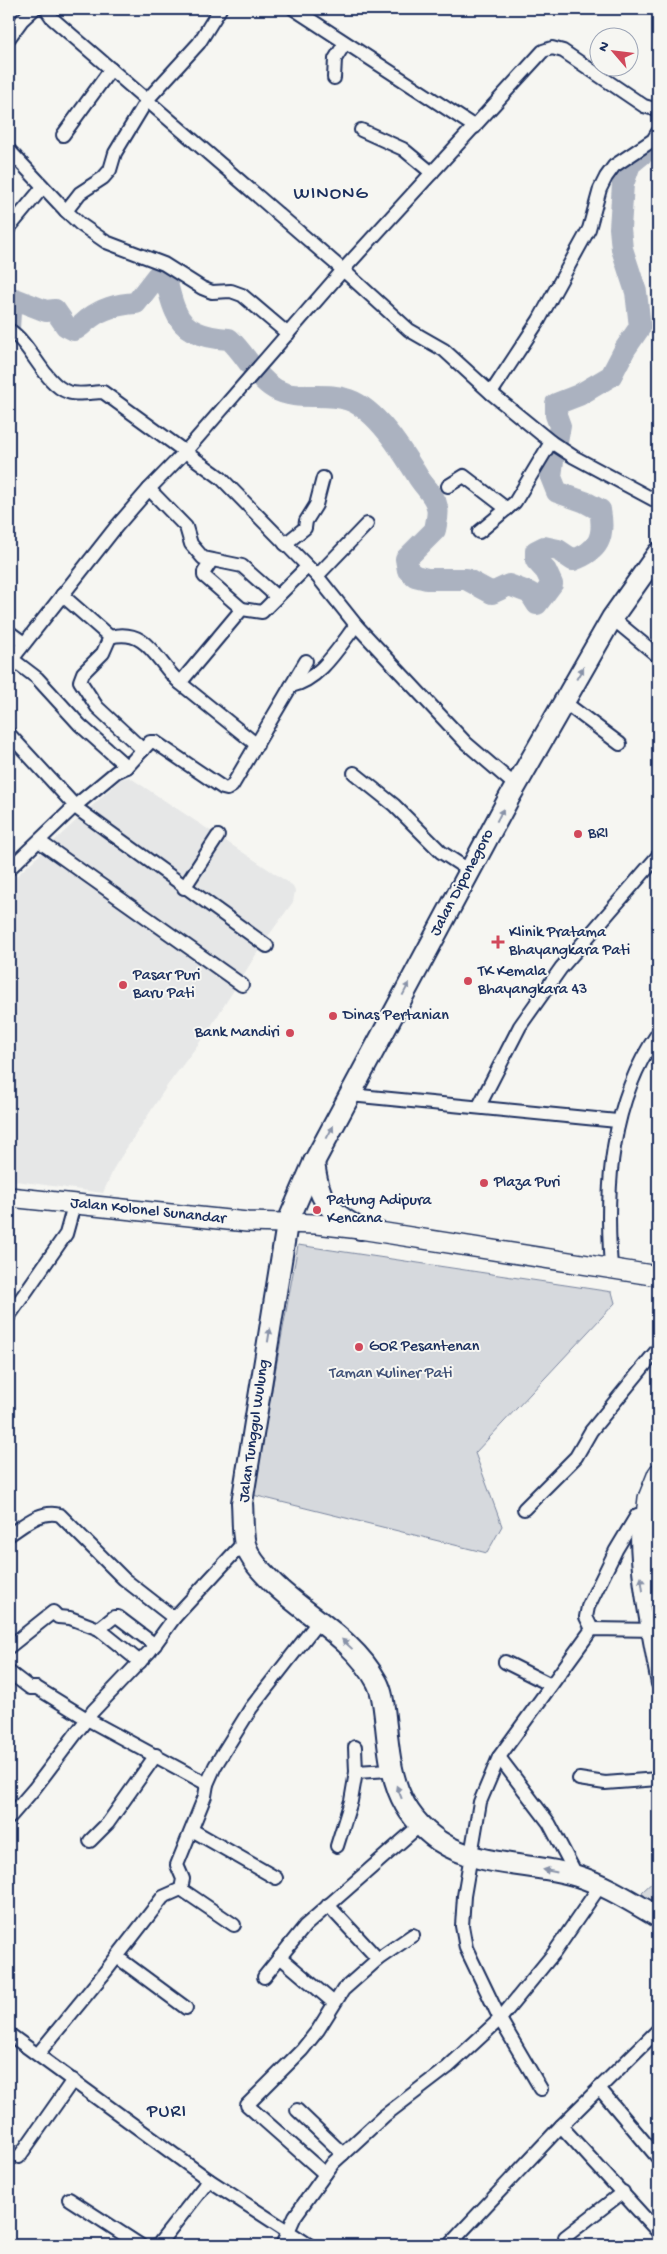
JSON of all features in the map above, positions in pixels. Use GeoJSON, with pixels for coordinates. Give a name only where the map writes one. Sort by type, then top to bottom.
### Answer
{"type":"FeatureCollection","features":[{"type":"Feature","properties":{"kind":"main road","name":"Jalan Diponegoro"},"geometry":{"type":"LineString","coordinates":[[287,1224],[314,1162],[516,786],[612,618],[658,553]]}},
{"type":"Feature","properties":{"kind":"main road"},"geometry":{"type":"LineString","coordinates":[[314,1162],[316,1182],[323,1200],[336,1214],[360,1229]]}},
{"type":"Feature","properties":{"kind":"main road","name":"Jalan Kolonel Sunandar"},"geometry":{"type":"LineString","coordinates":[[9,1197],[237,1221],[360,1229],[611,1267],[658,1276]]}},
{"type":"Feature","properties":{"kind":"main road","name":"Jalan Tunggul Wulung"},"geometry":{"type":"LineString","coordinates":[[287,1224],[242,1503],[245,1541],[250,1556],[260,1570],[290,1599],[351,1648],[378,1683],[383,1697],[390,1770],[404,1802],[419,1826],[441,1842],[471,1856],[577,1876],[658,1916]]}},
{"type":"Feature","properties":{"kind":"main road"},"geometry":{"type":"LineString","coordinates":[[658,1473],[653,1495],[652,1521],[658,1564]]}},
{"type":"Feature","properties":{"kind":"main road"},"geometry":{"type":"LineString","coordinates":[[653,1495],[645,1512],[646,1542],[658,1600]]}},
{"type":"Feature","properties":{"kind":"street"},"geometry":{"type":"LineString","coordinates":[[9,38],[22,20],[34,9]]}},
{"type":"Feature","properties":{"kind":"street"},"geometry":{"type":"LineString","coordinates":[[46,9],[53,19],[343,270],[409,330],[444,350],[491,393],[551,442],[574,457],[658,502]]}},
{"type":"Feature","properties":{"kind":"street"},"geometry":{"type":"LineString","coordinates":[[66,211],[80,192],[103,178],[110,170],[115,153],[147,100],[199,43],[220,9]]}},
{"type":"Feature","properties":{"kind":"street"},"geometry":{"type":"LineString","coordinates":[[294,9],[475,127]]}},
{"type":"Feature","properties":{"kind":"street"},"geometry":{"type":"LineString","coordinates":[[334,78],[336,59],[345,43]]}},
{"type":"Feature","properties":{"kind":"street"},"geometry":{"type":"LineString","coordinates":[[127,767],[80,725],[37,678],[10,661],[24,642],[149,489],[185,452],[343,270],[543,50],[552,48],[563,51],[644,106],[658,110]]}},
{"type":"Feature","properties":{"kind":"street"},"geometry":{"type":"LineString","coordinates":[[64,135],[111,69]]}},
{"type":"Feature","properties":{"kind":"street"},"geometry":{"type":"LineString","coordinates":[[361,130],[403,149],[432,174]]}},
{"type":"Feature","properties":{"kind":"street"},"geometry":{"type":"LineString","coordinates":[[491,393],[539,320],[589,228],[600,188],[606,178],[614,166],[652,140],[658,132]]}},
{"type":"Feature","properties":{"kind":"street"},"geometry":{"type":"LineString","coordinates":[[10,153],[80,224],[106,242],[164,264],[202,288],[212,292],[231,291],[242,295],[288,334]]}},
{"type":"Feature","properties":{"kind":"street"},"geometry":{"type":"LineString","coordinates":[[9,228],[43,187]]}},
{"type":"Feature","properties":{"kind":"street"},"geometry":{"type":"LineString","coordinates":[[11,331],[58,386],[68,392],[80,394],[103,392],[221,478],[306,567],[317,576],[356,625],[466,743],[516,786]]}},
{"type":"Feature","properties":{"kind":"street"},"geometry":{"type":"LineString","coordinates":[[479,532],[515,502],[551,442]]}},
{"type":"Feature","properties":{"kind":"street"},"geometry":{"type":"LineString","coordinates":[[448,486],[464,476],[507,509]]}},
{"type":"Feature","properties":{"kind":"street"},"geometry":{"type":"LineString","coordinates":[[285,544],[305,528],[306,521],[318,498],[323,478]]}},
{"type":"Feature","properties":{"kind":"street"},"geometry":{"type":"LineString","coordinates":[[149,489],[186,527],[191,544],[203,558],[242,566],[277,597]]}},
{"type":"Feature","properties":{"kind":"street"},"geometry":{"type":"LineString","coordinates":[[317,576],[367,524]]}},
{"type":"Feature","properties":{"kind":"street"},"geometry":{"type":"LineString","coordinates":[[212,560],[204,572],[204,576],[242,609],[262,612],[306,567]]}},
{"type":"Feature","properties":{"kind":"street"},"geometry":{"type":"LineString","coordinates":[[62,595],[110,637]]}},
{"type":"Feature","properties":{"kind":"street"},"geometry":{"type":"LineString","coordinates":[[180,682],[242,609]]}},
{"type":"Feature","properties":{"kind":"street"},"geometry":{"type":"LineString","coordinates":[[612,618],[658,656]]}},
{"type":"Feature","properties":{"kind":"street"},"geometry":{"type":"LineString","coordinates":[[291,686],[305,681],[328,662],[356,625]]}},
{"type":"Feature","properties":{"kind":"street"},"geometry":{"type":"LineString","coordinates":[[9,632],[24,642]]}},
{"type":"Feature","properties":{"kind":"street"},"geometry":{"type":"LineString","coordinates":[[110,637],[125,634],[148,645],[167,671],[257,745]]}},
{"type":"Feature","properties":{"kind":"street"},"geometry":{"type":"LineString","coordinates":[[110,637],[103,653],[80,676],[80,681],[97,707],[143,750]]}},
{"type":"Feature","properties":{"kind":"street"},"geometry":{"type":"LineString","coordinates":[[9,869],[116,772],[127,767],[150,742],[155,742],[223,788],[227,789],[232,786],[306,661]]}},
{"type":"Feature","properties":{"kind":"street"},"geometry":{"type":"LineString","coordinates":[[564,702],[620,744]]}},
{"type":"Feature","properties":{"kind":"street"},"geometry":{"type":"LineString","coordinates":[[9,734],[77,808],[184,888],[267,946]]}},
{"type":"Feature","properties":{"kind":"street"},"geometry":{"type":"LineString","coordinates":[[354,773],[394,805],[441,852],[470,871]]}},
{"type":"Feature","properties":{"kind":"street"},"geometry":{"type":"LineString","coordinates":[[184,888],[218,836]]}},
{"type":"Feature","properties":{"kind":"street"},"geometry":{"type":"LineString","coordinates":[[43,844],[242,985]]}},
{"type":"Feature","properties":{"kind":"street"},"geometry":{"type":"LineString","coordinates":[[479,1106],[520,1026],[560,968],[658,856]]}},
{"type":"Feature","properties":{"kind":"street"},"geometry":{"type":"LineString","coordinates":[[611,1267],[608,1231],[610,1186],[617,1121],[633,1076],[658,1033]]}},
{"type":"Feature","properties":{"kind":"street"},"geometry":{"type":"LineString","coordinates":[[350,1095],[479,1106],[617,1121]]}},
{"type":"Feature","properties":{"kind":"street"},"geometry":{"type":"LineString","coordinates":[[10,1313],[66,1234],[74,1204]]}},
{"type":"Feature","properties":{"kind":"street"},"geometry":{"type":"LineString","coordinates":[[524,1509],[576,1457],[591,1431],[658,1349]]}},
{"type":"Feature","properties":{"kind":"street"},"geometry":{"type":"LineString","coordinates":[[592,1628],[586,1617],[588,1607],[625,1532],[653,1495]]}},
{"type":"Feature","properties":{"kind":"street"},"geometry":{"type":"LineString","coordinates":[[653,1495],[636,1525],[639,1561],[653,1630],[658,1684]]}},
{"type":"Feature","properties":{"kind":"street"},"geometry":{"type":"LineString","coordinates":[[9,1535],[31,1520],[50,1512],[60,1515],[124,1579],[174,1618]]}},
{"type":"Feature","properties":{"kind":"street"},"geometry":{"type":"LineString","coordinates":[[9,1818],[34,1789],[87,1719],[155,1645],[174,1618],[245,1541]]}},
{"type":"Feature","properties":{"kind":"street"},"geometry":{"type":"LineString","coordinates":[[9,1647],[53,1612],[58,1617],[70,1618],[99,1629],[140,1662]]}},
{"type":"Feature","properties":{"kind":"street"},"geometry":{"type":"LineString","coordinates":[[99,1629],[114,1617],[118,1617],[155,1645]]}},
{"type":"Feature","properties":{"kind":"street"},"geometry":{"type":"LineString","coordinates":[[182,1888],[183,1880],[177,1865],[206,1796],[207,1784],[215,1766],[251,1708],[318,1622]]}},
{"type":"Feature","properties":{"kind":"street"},"geometry":{"type":"LineString","coordinates":[[592,1628],[653,1630]]}},
{"type":"Feature","properties":{"kind":"street"},"geometry":{"type":"LineString","coordinates":[[541,2089],[500,2019],[466,1948],[462,1926],[464,1896],[480,1802],[499,1757],[592,1628]]}},
{"type":"Feature","properties":{"kind":"street"},"geometry":{"type":"LineString","coordinates":[[505,1662],[552,1685]]}},
{"type":"Feature","properties":{"kind":"street"},"geometry":{"type":"LineString","coordinates":[[9,1672],[30,1688],[37,1688],[87,1719],[207,1784]]}},
{"type":"Feature","properties":{"kind":"street"},"geometry":{"type":"LineString","coordinates":[[337,1846],[351,1801],[356,1772],[355,1747]]}},
{"type":"Feature","properties":{"kind":"street"},"geometry":{"type":"LineString","coordinates":[[90,1842],[108,1823],[156,1755]]}},
{"type":"Feature","properties":{"kind":"street"},"geometry":{"type":"LineString","coordinates":[[499,1757],[550,1823],[577,1876]]}},
{"type":"Feature","properties":{"kind":"street"},"geometry":{"type":"LineString","coordinates":[[356,1772],[390,1770]]}},
{"type":"Feature","properties":{"kind":"street"},"geometry":{"type":"LineString","coordinates":[[579,1779],[605,1783],[658,1779]]}},
{"type":"Feature","properties":{"kind":"street"},"geometry":{"type":"LineString","coordinates":[[264,1977],[305,1926],[419,1826]]}},
{"type":"Feature","properties":{"kind":"street"},"geometry":{"type":"LineString","coordinates":[[192,1830],[276,1878]]}},
{"type":"Feature","properties":{"kind":"street"},"geometry":{"type":"LineString","coordinates":[[282,2245],[295,2216],[325,2174],[343,2154],[384,2116],[448,2067],[500,2019],[554,1953],[600,1886]]}},
{"type":"Feature","properties":{"kind":"street"},"geometry":{"type":"LineString","coordinates":[[182,1888],[234,1924]]}},
{"type":"Feature","properties":{"kind":"street"},"geometry":{"type":"LineString","coordinates":[[38,2054],[162,1897],[182,1888]]}},
{"type":"Feature","properties":{"kind":"street"},"geometry":{"type":"LineString","coordinates":[[328,1905],[378,1959]]}},
{"type":"Feature","properties":{"kind":"street"},"geometry":{"type":"LineString","coordinates":[[325,2174],[247,2105],[302,2050],[318,2030],[343,1990],[378,1959],[413,1935]]}},
{"type":"Feature","properties":{"kind":"street"},"geometry":{"type":"LineString","coordinates":[[117,1956],[186,2008]]}},
{"type":"Feature","properties":{"kind":"street"},"geometry":{"type":"LineString","coordinates":[[280,1957],[334,2003]]}},
{"type":"Feature","properties":{"kind":"street"},"geometry":{"type":"LineString","coordinates":[[449,2245],[560,2126],[658,2030]]}},
{"type":"Feature","properties":{"kind":"street"},"geometry":{"type":"LineString","coordinates":[[9,2034],[208,2180],[309,2245]]}},
{"type":"Feature","properties":{"kind":"street"},"geometry":{"type":"LineString","coordinates":[[19,2157],[73,2080]]}},
{"type":"Feature","properties":{"kind":"street"},"geometry":{"type":"LineString","coordinates":[[599,2088],[656,2152]]}},
{"type":"Feature","properties":{"kind":"street"},"geometry":{"type":"LineString","coordinates":[[297,2110],[343,2154]]}},
{"type":"Feature","properties":{"kind":"street"},"geometry":{"type":"LineString","coordinates":[[560,2126],[658,2232]]}},
{"type":"Feature","properties":{"kind":"street"},"geometry":{"type":"LineString","coordinates":[[158,2245],[208,2180]]}},
{"type":"Feature","properties":{"kind":"street"},"geometry":{"type":"LineString","coordinates":[[565,2236],[623,2192]]}},
{"type":"Feature","properties":{"kind":"street"},"geometry":{"type":"LineString","coordinates":[[69,2198],[140,2245]]}},
{"type":"Feature","properties":{"kind":"shaded area","name":"Pasar Puri Baru Pati"},"geometry":{"type":"Polygon","coordinates":[[[129,777],[292,885],[295,891],[293,902],[266,939],[208,1031],[167,1086],[115,1166],[103,1193],[9,1180],[9,883],[121,779],[129,777]]]}},
{"type":"Feature","properties":{"kind":"green space","name":"Taman Kuliner Pati"},"geometry":{"type":"Polygon","coordinates":[[[298,1245],[612,1292],[615,1303],[475,1453],[502,1526],[487,1553],[253,1495],[298,1245]]]}},
{"type":"Feature","properties":{"kind":"green space"},"geometry":{"type":"Polygon","coordinates":[[[658,1877],[658,1907],[646,1898],[642,1892],[658,1877]]]}},
{"type":"Feature","properties":{"kind":"waterway"},"geometry":{"type":"LineString","coordinates":[[557,442],[560,426],[556,415],[556,404],[579,395],[611,376],[625,349],[640,327],[636,292],[622,249],[620,228],[623,184],[630,164],[647,150],[653,149],[658,153]]}},
{"type":"Feature","properties":{"kind":"waterway"},"geometry":{"type":"LineString","coordinates":[[9,329],[10,312],[15,299],[46,311],[55,310],[66,326],[74,330],[106,309],[136,303],[157,276],[164,275],[174,307],[185,325],[191,330],[206,336],[229,339],[261,378],[275,389],[292,395],[330,396],[349,400],[369,413],[388,432],[431,495],[438,510],[435,530],[406,559],[408,570],[415,576],[427,579],[466,579],[492,593],[509,585],[530,593],[537,604],[552,584],[546,571],[536,560],[536,551],[544,547],[558,550],[573,560],[589,552],[594,547],[601,535],[602,528],[600,510],[585,502],[557,492],[551,477],[554,452]]}},
{"type":"Feature","properties":{"kind":"place","name":"BRI"},"geometry":{"type":"Point","coordinates":[578,834]}},
{"type":"Feature","properties":{"kind":"place","name":"Klinik Pratama Bhayangkara Pati"},"geometry":{"type":"Point","coordinates":[498,942]}},
{"type":"Feature","properties":{"kind":"place","name":"TK Kemala Bhayangkara 43"},"geometry":{"type":"Point","coordinates":[468,981]}},
{"type":"Feature","properties":{"kind":"place","name":"Pasar Puri Baru Pati"},"geometry":{"type":"Point","coordinates":[123,985]}},
{"type":"Feature","properties":{"kind":"place","name":"Dinas Pertanian"},"geometry":{"type":"Point","coordinates":[333,1016]}},
{"type":"Feature","properties":{"kind":"place","name":"Bank Mandiri"},"geometry":{"type":"Point","coordinates":[290,1033]}},
{"type":"Feature","properties":{"kind":"place","name":"Plaza Puri"},"geometry":{"type":"Point","coordinates":[484,1183]}},
{"type":"Feature","properties":{"kind":"place","name":"Patung Adipura Kencana"},"geometry":{"type":"Point","coordinates":[317,1210]}},
{"type":"Feature","properties":{"kind":"place","name":"GOR Pesantenan"},"geometry":{"type":"Point","coordinates":[359,1347]}},
{"type":"Feature","properties":{"kind":"district","name":"WINONG"},"geometry":{"type":"Point","coordinates":[331,194]}},
{"type":"Feature","properties":{"kind":"district","name":"PURI"},"geometry":{"type":"Point","coordinates":[167,2112]}}]}
